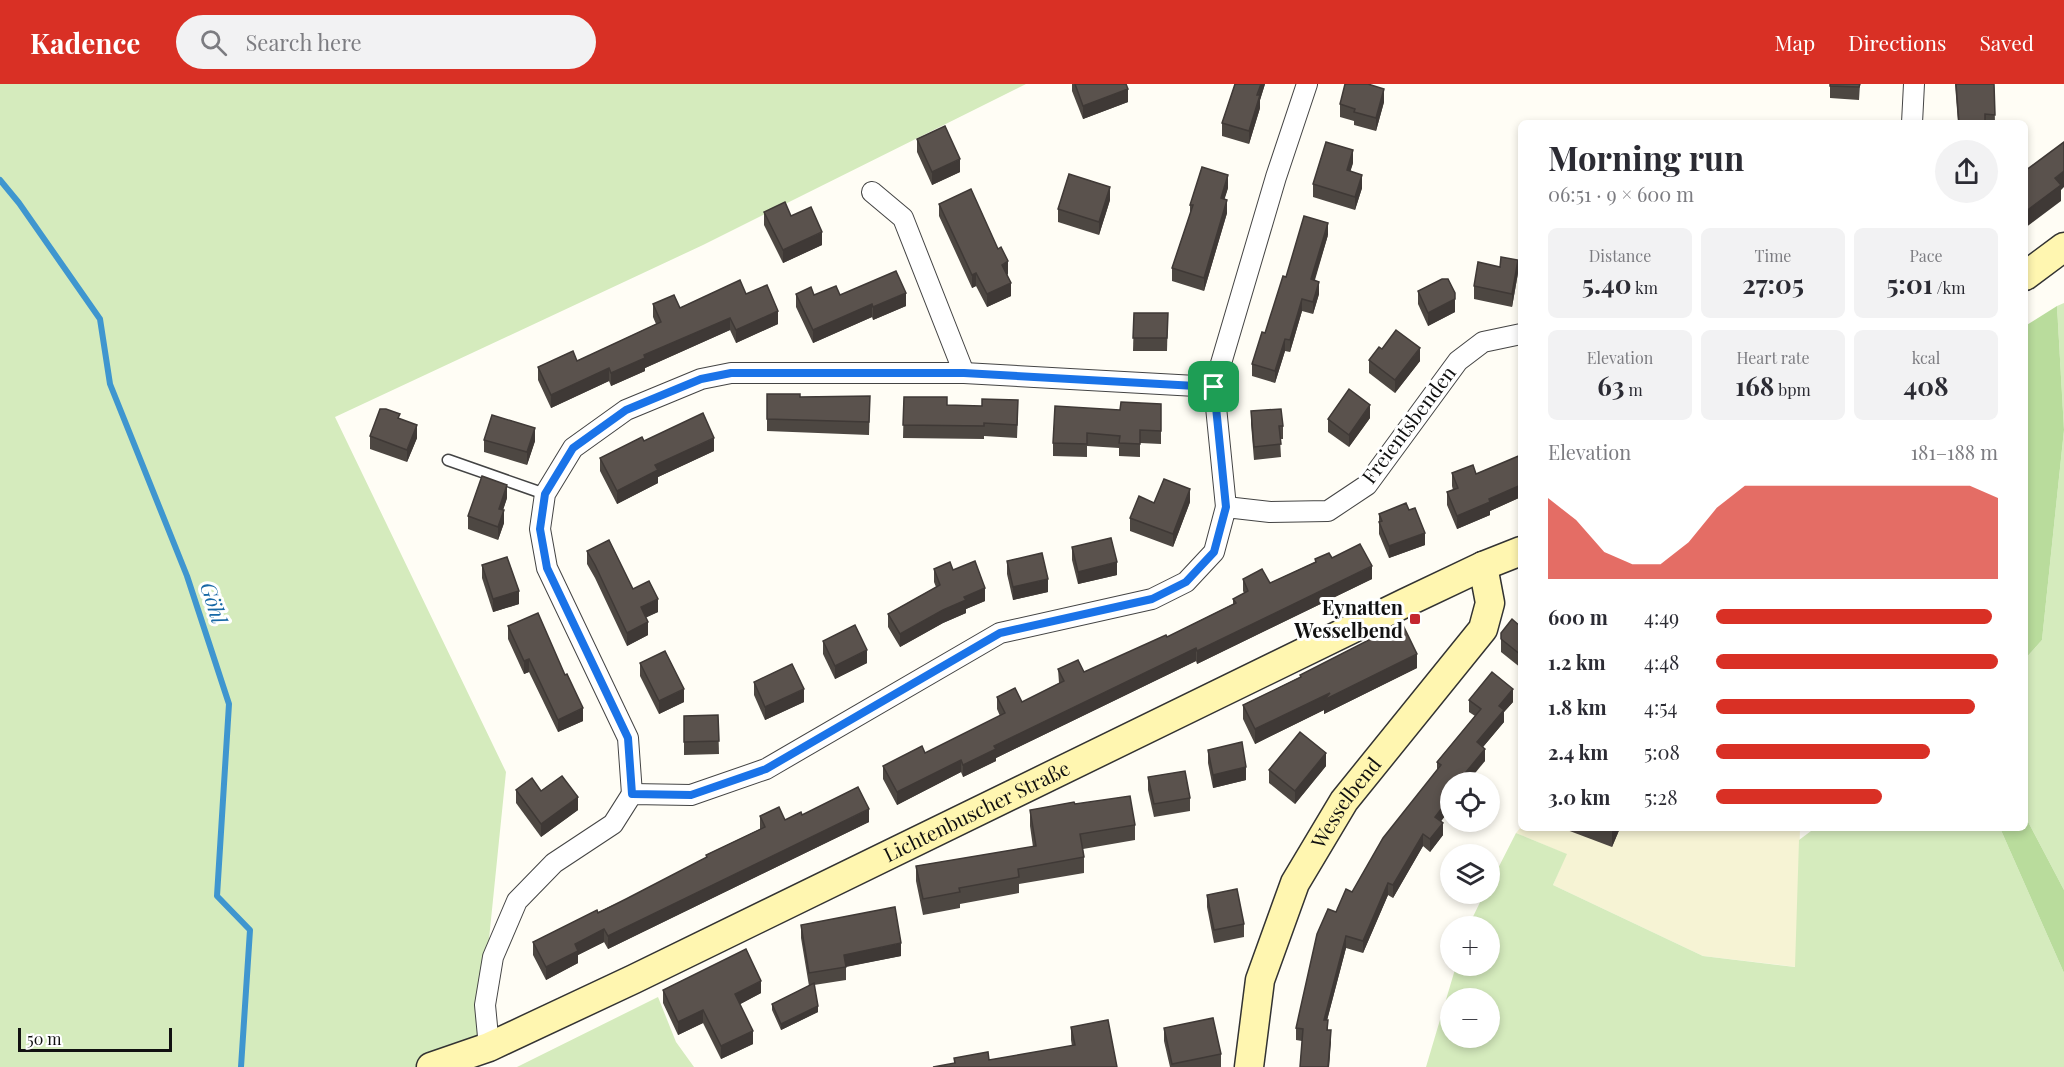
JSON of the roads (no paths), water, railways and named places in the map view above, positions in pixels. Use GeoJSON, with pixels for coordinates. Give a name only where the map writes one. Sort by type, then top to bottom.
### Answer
{"type":"FeatureCollection","features":[{"type":"Feature","properties":{"kind":"street"},"geometry":{"type":"LineString","coordinates":[[632,794],[691,795],[766,769],[1000,633],[1152,599],[1186,582],[1214,552],[1226,507],[1214,387],[1306,84]]}},
{"type":"Feature","properties":{"kind":"street"},"geometry":{"type":"LineString","coordinates":[[1912,120],[1914,84]]}},
{"type":"Feature","properties":{"kind":"street"},"geometry":{"type":"LineString","coordinates":[[872,192],[903,218],[964,373]]}},
{"type":"Feature","properties":{"kind":"street"},"geometry":{"type":"LineString","coordinates":[[2028,274],[2064,247]]}},
{"type":"Feature","properties":{"kind":"street","name":"Freientsbenden"},"geometry":{"type":"LineString","coordinates":[[1226,507],[1270,513],[1328,511],[1367,485],[1458,361],[1483,342],[1518,335]]}},
{"type":"Feature","properties":{"kind":"street"},"geometry":{"type":"LineString","coordinates":[[489,1047],[485,1005],[494,957],[517,901],[554,863],[613,824],[632,794],[628,738],[547,568],[540,529],[545,494],[573,448],[626,410],[701,379],[731,373],[964,373],[1214,387]]}},
{"type":"Feature","properties":{"kind":"street","name":"Lichtenbuscher Straße"},"geometry":{"type":"LineString","coordinates":[[430,1067],[489,1047],[634,979],[1483,566],[1518,552]]}},
{"type":"Feature","properties":{"kind":"street","name":"Wesselbend"},"geometry":{"type":"LineString","coordinates":[[1249,1067],[1260,980],[1295,883],[1344,801],[1483,628],[1490,603],[1483,566]]}},
{"type":"Feature","properties":{"kind":"lane"},"geometry":{"type":"LineString","coordinates":[[448,460],[545,494]]}},
{"type":"Feature","properties":{"kind":"waterway","name":"Göhl"},"geometry":{"type":"LineString","coordinates":[[0,180],[19,203],[100,319],[110,384],[187,576],[229,704],[217,896],[250,930],[241,1067]]}},
{"type":"Feature","properties":{"kind":"place","name":"Eynatten Wesselbend"},"geometry":{"type":"Point","coordinates":[1415,619]}}]}
